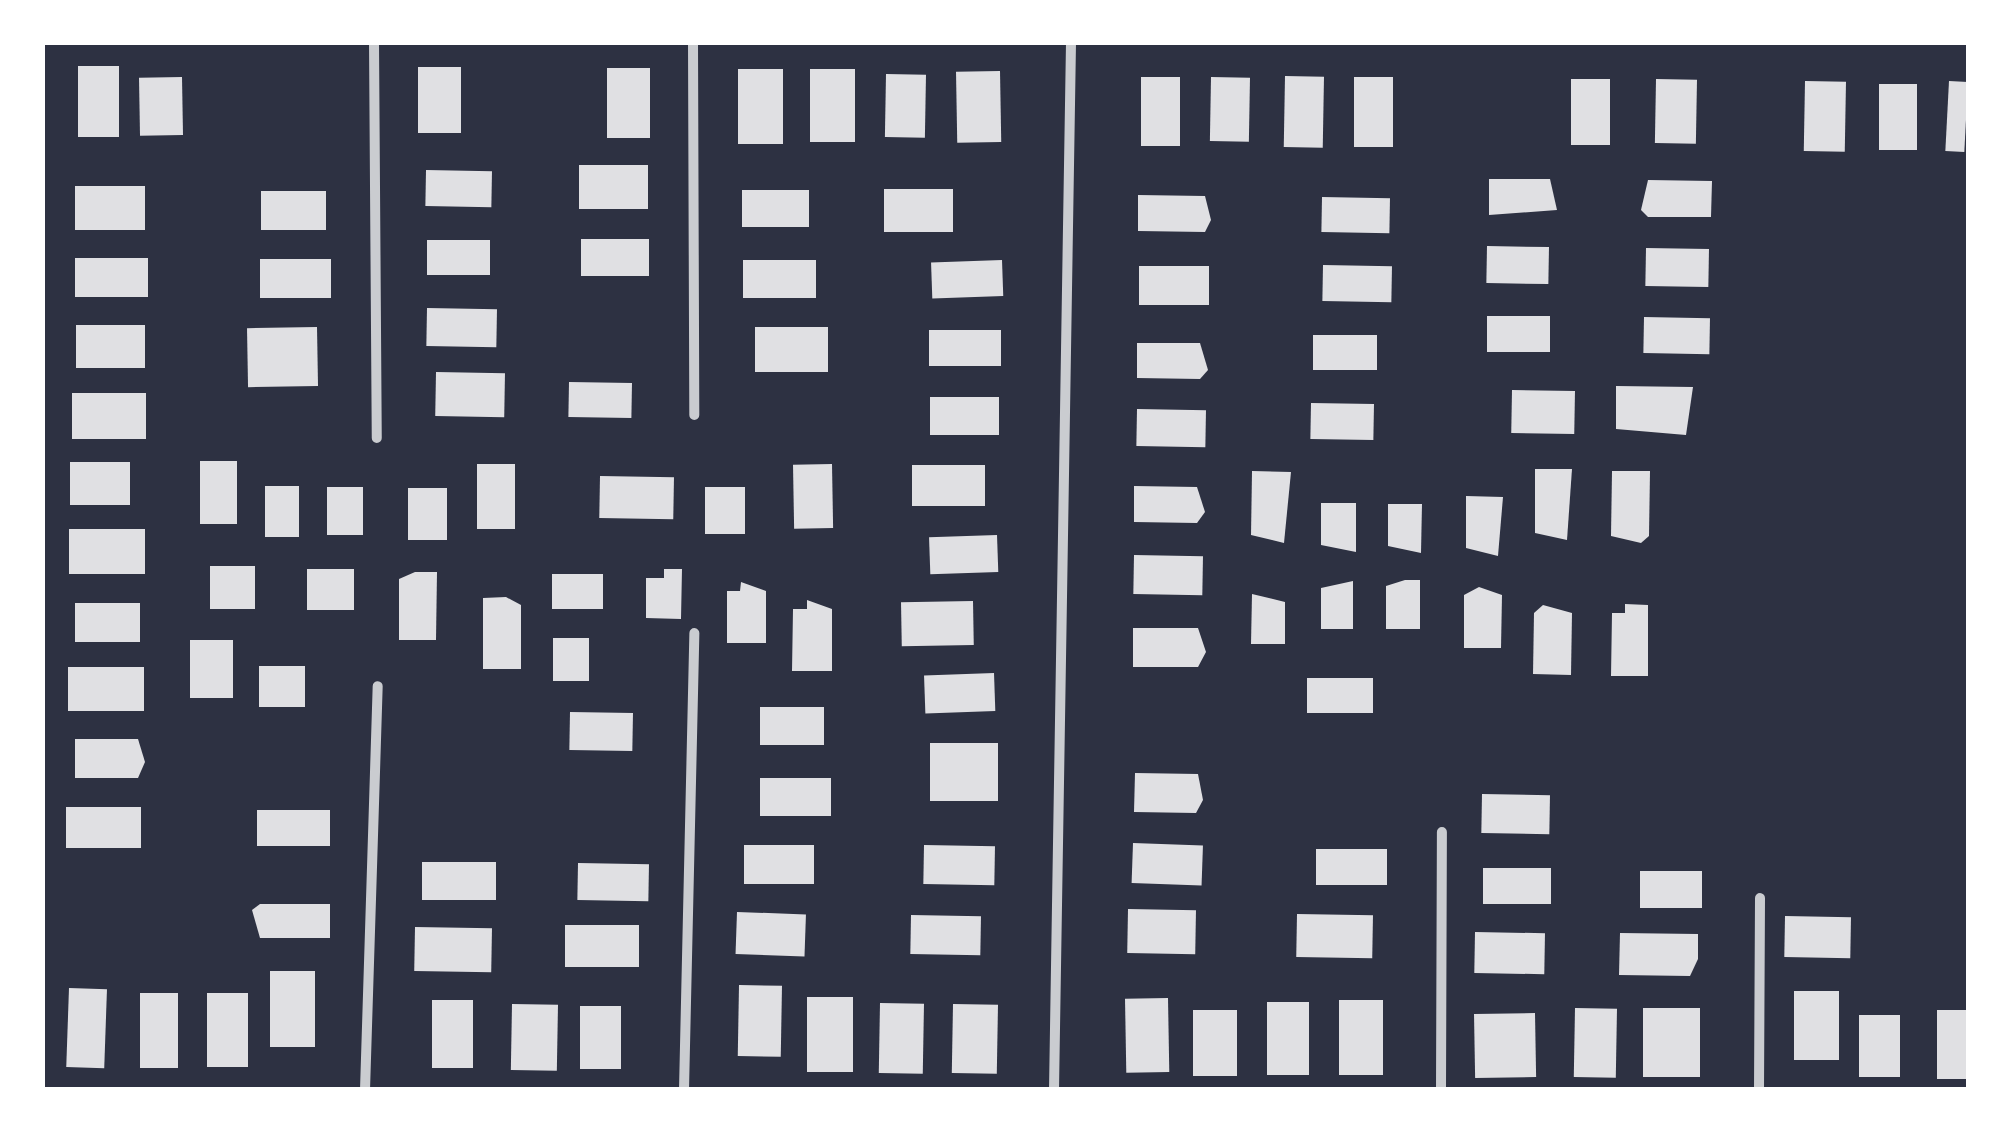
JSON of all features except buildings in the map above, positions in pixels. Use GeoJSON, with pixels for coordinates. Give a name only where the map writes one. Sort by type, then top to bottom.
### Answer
{"type":"FeatureCollection","features":[{"type":"Feature","properties":{"kind":"street"},"geometry":{"type":"LineString","coordinates":[[374,42],[377,438]]}},
{"type":"Feature","properties":{"kind":"street"},"geometry":{"type":"LineString","coordinates":[[694,42],[694,415]]}},
{"type":"Feature","properties":{"kind":"street"},"geometry":{"type":"LineString","coordinates":[[1054,1090],[1071,42]]}},
{"type":"Feature","properties":{"kind":"street"},"geometry":{"type":"LineString","coordinates":[[684,1090],[694,633]]}},
{"type":"Feature","properties":{"kind":"street"},"geometry":{"type":"LineString","coordinates":[[365,1090],[378,686]]}},
{"type":"Feature","properties":{"kind":"street"},"geometry":{"type":"LineString","coordinates":[[1440,1090],[1442,832]]}},
{"type":"Feature","properties":{"kind":"street"},"geometry":{"type":"LineString","coordinates":[[1759,1090],[1760,898]]}}]}
